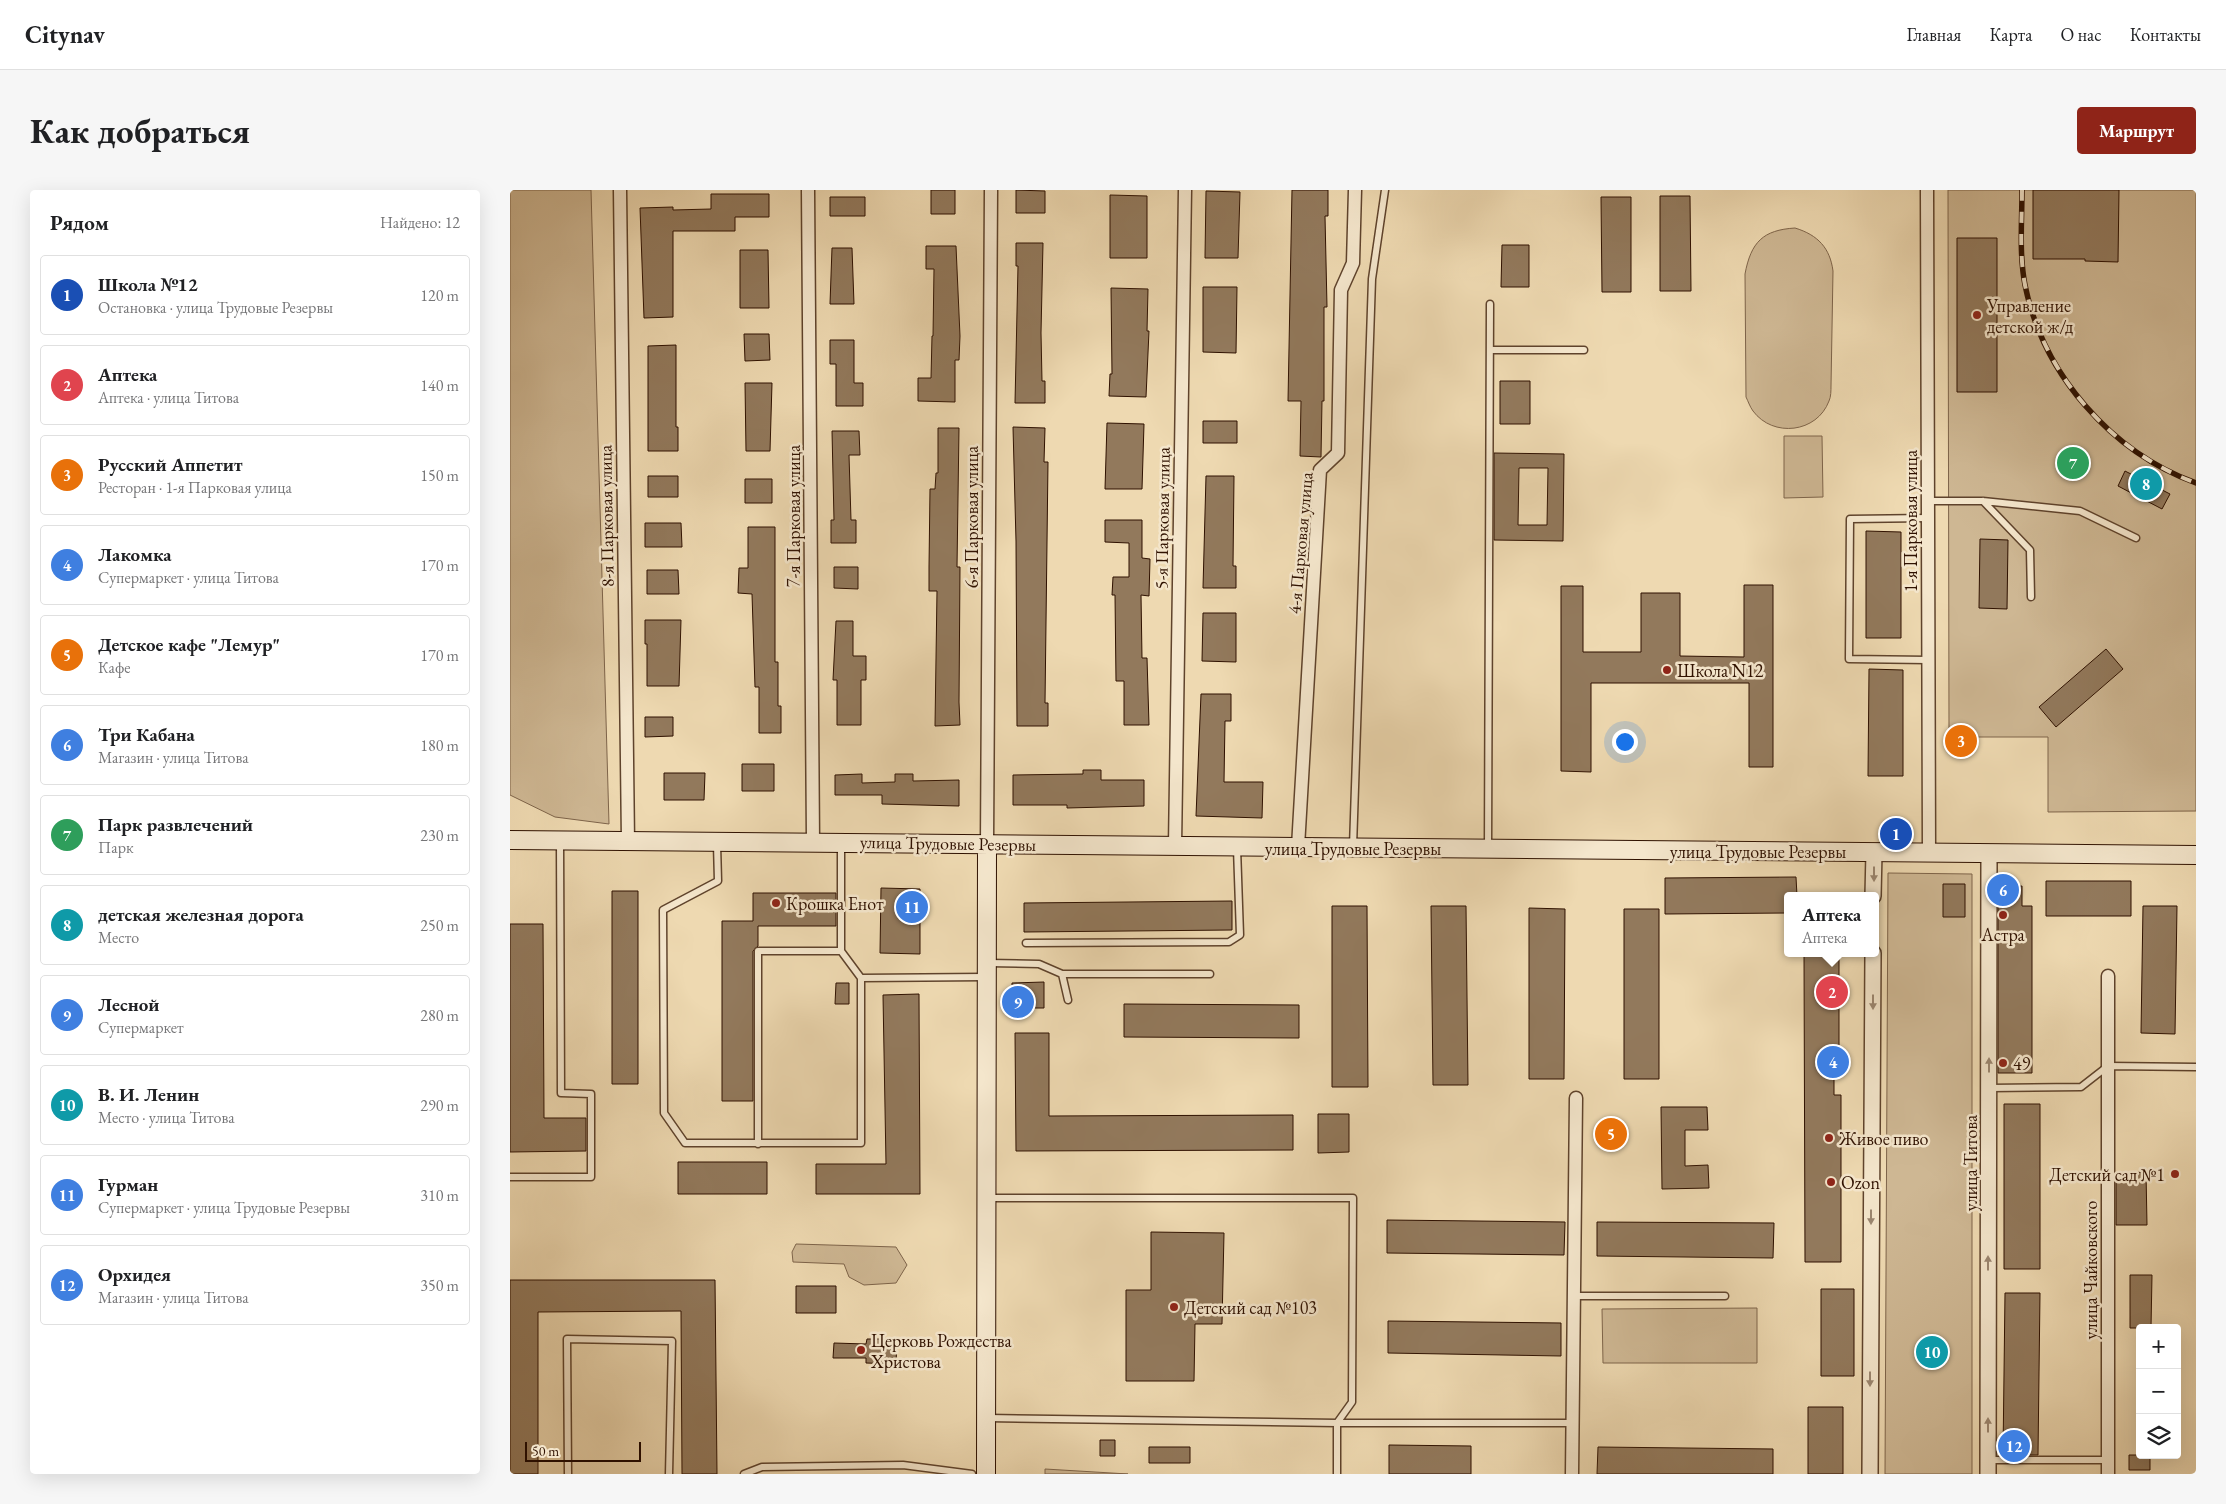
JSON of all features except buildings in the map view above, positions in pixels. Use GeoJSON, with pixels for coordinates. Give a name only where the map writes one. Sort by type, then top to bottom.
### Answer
{"type":"FeatureCollection","features":[{"type":"Feature","properties":{"kind":"main road","name":"улица Трудовые Резервы"},"geometry":{"type":"LineString","coordinates":[[510,840],[628,842],[813,841],[1298,848],[2196,855]]}},
{"type":"Feature","properties":{"kind":"main road"},"geometry":{"type":"LineString","coordinates":[[986,1474],[987,844]]}},
{"type":"Feature","properties":{"kind":"street","name":"8-я Парковая улица"},"geometry":{"type":"LineString","coordinates":[[620,190],[628,842]]}},
{"type":"Feature","properties":{"kind":"street","name":"7-я Парковая улица"},"geometry":{"type":"LineString","coordinates":[[808,190],[813,841]]}},
{"type":"Feature","properties":{"kind":"street","name":"6-я Парковая улица"},"geometry":{"type":"LineString","coordinates":[[987,844],[991,190]]}},
{"type":"Feature","properties":{"kind":"street","name":"5-я Парковая улица"},"geometry":{"type":"LineString","coordinates":[[1175,846],[1185,190]]}},
{"type":"Feature","properties":{"kind":"street","name":"4-я Парковая улица"},"geometry":{"type":"LineString","coordinates":[[1298,848],[1320,470],[1338,453],[1341,290],[1353,263],[1354,190]]}},
{"type":"Feature","properties":{"kind":"street","name":"1-я Парковая улица"},"geometry":{"type":"LineString","coordinates":[[1926,190],[1929,852]]}},
{"type":"Feature","properties":{"kind":"street"},"geometry":{"type":"LineString","coordinates":[[1873,892],[1874,852]]}},
{"type":"Feature","properties":{"kind":"street","name":"улица Титова"},"geometry":{"type":"LineString","coordinates":[[1988,1467],[1989,853]]}},
{"type":"Feature","properties":{"kind":"street"},"geometry":{"type":"LineString","coordinates":[[1870,1474],[1873,957]]}},
{"type":"Feature","properties":{"kind":"street","name":"улица Чайковского"},"geometry":{"type":"LineString","coordinates":[[2108,976],[2108,1474]]}},
{"type":"Feature","properties":{"kind":"street"},"geometry":{"type":"LineString","coordinates":[[1572,1474],[1576,1098]]}},
{"type":"Feature","properties":{"kind":"lane"},"geometry":{"type":"LineString","coordinates":[[1353,848],[1372,279],[1385,190]]}},
{"type":"Feature","properties":{"kind":"lane"},"geometry":{"type":"LineString","coordinates":[[1488,849],[1490,304]]}},
{"type":"Feature","properties":{"kind":"lane"},"geometry":{"type":"LineString","coordinates":[[1490,350],[1584,350]]}},
{"type":"Feature","properties":{"kind":"lane"},"geometry":{"type":"LineString","coordinates":[[1928,501],[1982,501],[2080,511],[2136,538]]}},
{"type":"Feature","properties":{"kind":"lane"},"geometry":{"type":"LineString","coordinates":[[1982,501],[2030,550],[2031,596]]}},
{"type":"Feature","properties":{"kind":"lane"},"geometry":{"type":"LineString","coordinates":[[1928,518],[1850,519],[1849,659],[1928,660]]}},
{"type":"Feature","properties":{"kind":"lane"},"geometry":{"type":"LineString","coordinates":[[510,1177],[591,1177],[592,1094],[561,1093],[560,840]]}},
{"type":"Feature","properties":{"kind":"lane"},"geometry":{"type":"LineString","coordinates":[[717,841],[718,881],[662,910],[664,1113],[685,1143],[861,1143],[861,978],[841,951],[841,842]]}},
{"type":"Feature","properties":{"kind":"lane"},"geometry":{"type":"LineString","coordinates":[[1026,944],[1229,942],[1240,935],[1237,847]]}},
{"type":"Feature","properties":{"kind":"lane"},"geometry":{"type":"LineString","coordinates":[[758,1144],[758,951],[841,951]]}},
{"type":"Feature","properties":{"kind":"lane"},"geometry":{"type":"LineString","coordinates":[[861,978],[987,970],[1039,964],[1062,974],[1210,974]]}},
{"type":"Feature","properties":{"kind":"lane"},"geometry":{"type":"LineString","coordinates":[[1062,974],[1068,1000]]}},
{"type":"Feature","properties":{"kind":"lane"},"geometry":{"type":"LineString","coordinates":[[1988,1088],[2081,1087],[2108,1066],[2196,1066]]}},
{"type":"Feature","properties":{"kind":"lane"},"geometry":{"type":"LineString","coordinates":[[987,1198],[1353,1198],[1352,1402],[1337,1423],[1337,1474]]}},
{"type":"Feature","properties":{"kind":"lane"},"geometry":{"type":"LineString","coordinates":[[1574,1296],[1725,1296]]}},
{"type":"Feature","properties":{"kind":"lane"},"geometry":{"type":"LineString","coordinates":[[568,1474],[567,1339],[672,1340],[669,1474]]}},
{"type":"Feature","properties":{"kind":"lane"},"geometry":{"type":"LineString","coordinates":[[986,1418],[1337,1423],[1572,1423]]}},
{"type":"Feature","properties":{"kind":"lane"},"geometry":{"type":"LineString","coordinates":[[1988,1467],[2108,1460]]}},
{"type":"Feature","properties":{"kind":"lane"},"geometry":{"type":"LineString","coordinates":[[744,1474],[762,1470],[903,1466],[972,1474]]}},
{"type":"Feature","properties":{"kind":"shaded area"},"geometry":{"type":"Polygon","coordinates":[[[510,190],[591,190],[609,824],[555,817],[510,795],[510,190]]]}},
{"type":"Feature","properties":{"kind":"shaded area"},"geometry":{"type":"Polygon","coordinates":[[[1948,190],[2196,190],[2196,811],[2048,812],[2048,737],[1949,737],[1948,190]]]}},
{"type":"Feature","properties":{"kind":"shaded area"},"geometry":{"type":"Polygon","coordinates":[[[1795,228],[1810,234],[1822,244],[1829,256],[1833,271],[1831,391],[1830,399],[1823,412],[1815,420],[1794,428],[1783,428],[1762,420],[1753,411],[1746,397],[1745,274],[1751,254],[1760,240],[1775,232],[1795,228]]]}},
{"type":"Feature","properties":{"kind":"shaded area"},"geometry":{"type":"Polygon","coordinates":[[[1784,436],[1822,436],[1823,497],[1784,498],[1784,436]]]}},
{"type":"Feature","properties":{"kind":"shaded area"},"geometry":{"type":"Polygon","coordinates":[[[1888,873],[1972,874],[1972,1474],[1885,1474],[1888,873]]]}},
{"type":"Feature","properties":{"kind":"shaded area"},"geometry":{"type":"Polygon","coordinates":[[[796,1244],[896,1247],[907,1265],[896,1283],[864,1285],[849,1277],[844,1264],[793,1262],[792,1252],[796,1244]]]}},
{"type":"Feature","properties":{"kind":"shaded area"},"geometry":{"type":"Polygon","coordinates":[[[1757,1308],[1757,1363],[1603,1363],[1602,1309],[1757,1308]]]}},
{"type":"Feature","properties":{"kind":"shaded area"},"geometry":{"type":"Polygon","coordinates":[[[1045,1469],[1128,1474],[1045,1474],[1045,1469]]]}},
{"type":"Feature","properties":{"kind":"railway"},"geometry":{"type":"LineString","coordinates":[[2022,190],[2021,249],[2023,273],[2034,318],[2047,349],[2065,379],[2085,406],[2109,430],[2136,452],[2165,469],[2196,483]]}},
{"type":"Feature","properties":{"kind":"place","name":"Управление детской ж/д"},"geometry":{"type":"Point","coordinates":[1977,315]}},
{"type":"Feature","properties":{"kind":"place","name":"Парк развлечений"},"geometry":{"type":"Point","coordinates":[2073,463]}},
{"type":"Feature","properties":{"kind":"place","name":"детская железная дорога"},"geometry":{"type":"Point","coordinates":[2146,484]}},
{"type":"Feature","properties":{"kind":"place","name":"Школа N12"},"geometry":{"type":"Point","coordinates":[1667,670]}},
{"type":"Feature","properties":{"kind":"place","name":"Русский Аппетит"},"geometry":{"type":"Point","coordinates":[1961,741]}},
{"type":"Feature","properties":{"kind":"place","name":"Школа №12"},"geometry":{"type":"Point","coordinates":[1896,834]}},
{"type":"Feature","properties":{"kind":"place","name":"Три Кабана"},"geometry":{"type":"Point","coordinates":[2003,890]}},
{"type":"Feature","properties":{"kind":"place","name":"Крошка Енот"},"geometry":{"type":"Point","coordinates":[776,903]}},
{"type":"Feature","properties":{"kind":"place","name":"Гурман"},"geometry":{"type":"Point","coordinates":[912,907]}},
{"type":"Feature","properties":{"kind":"place","name":"Астра"},"geometry":{"type":"Point","coordinates":[2003,915]}},
{"type":"Feature","properties":{"kind":"place","name":"Аптека"},"geometry":{"type":"Point","coordinates":[1832,992]}},
{"type":"Feature","properties":{"kind":"place","name":"Лесной"},"geometry":{"type":"Point","coordinates":[1018,1002]}},
{"type":"Feature","properties":{"kind":"place","name":"Лакомка"},"geometry":{"type":"Point","coordinates":[1833,1062]}},
{"type":"Feature","properties":{"kind":"place","name":"49"},"geometry":{"type":"Point","coordinates":[2003,1063]}},
{"type":"Feature","properties":{"kind":"place","name":"Детское кафе \"Лемур\""},"geometry":{"type":"Point","coordinates":[1611,1134]}},
{"type":"Feature","properties":{"kind":"place","name":"Живое пиво"},"geometry":{"type":"Point","coordinates":[1829,1138]}},
{"type":"Feature","properties":{"kind":"place","name":"Детский сад №1"},"geometry":{"type":"Point","coordinates":[2175,1174]}},
{"type":"Feature","properties":{"kind":"place","name":"Ozon"},"geometry":{"type":"Point","coordinates":[1831,1182]}},
{"type":"Feature","properties":{"kind":"place","name":"Детский сад №103"},"geometry":{"type":"Point","coordinates":[1174,1307]}},
{"type":"Feature","properties":{"kind":"place","name":"Церковь Рождества Христова"},"geometry":{"type":"Point","coordinates":[861,1350]}},
{"type":"Feature","properties":{"kind":"place","name":"В. И. Ленин"},"geometry":{"type":"Point","coordinates":[1932,1352]}},
{"type":"Feature","properties":{"kind":"place","name":"Орхидея"},"geometry":{"type":"Point","coordinates":[2014,1446]}}]}
